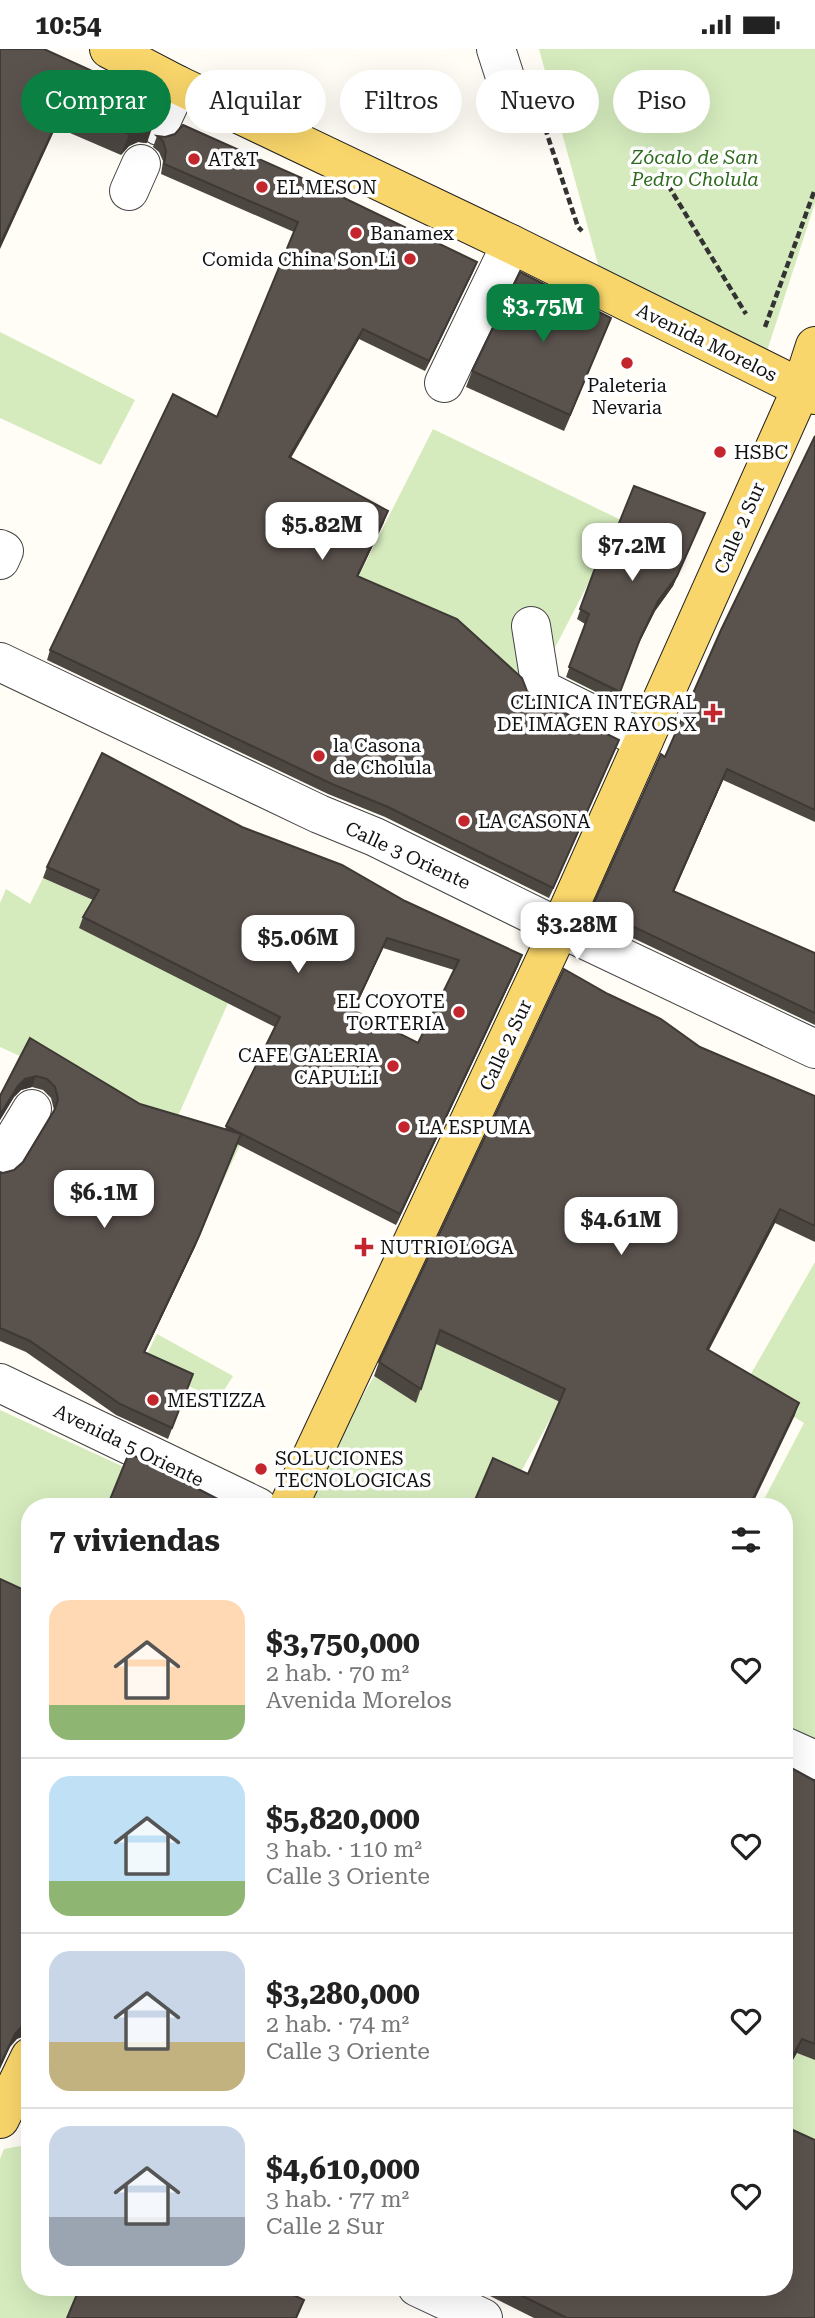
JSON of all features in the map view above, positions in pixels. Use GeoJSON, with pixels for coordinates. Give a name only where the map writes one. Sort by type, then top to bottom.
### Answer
{"type":"FeatureCollection","features":[{"type":"Feature","properties":{"kind":"main road","name":"Avenida Morelos"},"geometry":{"type":"LineString","coordinates":[[109,49],[178,85],[512,244],[798,387]]}},
{"type":"Feature","properties":{"kind":"main road","name":"Calle 2 Sur"},"geometry":{"type":"LineString","coordinates":[[293,1498],[560,928],[815,346]]}},
{"type":"Feature","properties":{"kind":"main road"},"geometry":{"type":"LineString","coordinates":[[10,2104],[21,2078]]}},
{"type":"Feature","properties":{"kind":"street"},"geometry":{"type":"LineString","coordinates":[[496,49],[506,70]]}},
{"type":"Feature","properties":{"kind":"street"},"geometry":{"type":"LineString","coordinates":[[171,100],[178,85]]}},
{"type":"Feature","properties":{"kind":"street"},"geometry":{"type":"LineString","coordinates":[[444,383],[512,244]]}},
{"type":"Feature","properties":{"kind":"street"},"geometry":{"type":"LineString","coordinates":[[0,549],[4,551],[0,560]]}},
{"type":"Feature","properties":{"kind":"street"},"geometry":{"type":"LineString","coordinates":[[531,626],[541,689],[644,740]]}},
{"type":"Feature","properties":{"kind":"street","name":"Calle 3 Oriente"},"geometry":{"type":"LineString","coordinates":[[0,662],[319,814],[375,837],[815,1049]]}},
{"type":"Feature","properties":{"kind":"street"},"geometry":{"type":"LineString","coordinates":[[0,1162],[32,1109]]}},
{"type":"Feature","properties":{"kind":"street","name":"Avenida 5 Oriente"},"geometry":{"type":"LineString","coordinates":[[0,1383],[239,1498]]}},
{"type":"Feature","properties":{"kind":"street"},"geometry":{"type":"LineString","coordinates":[[793,1750],[815,1760]]}},
{"type":"Feature","properties":{"kind":"street"},"geometry":{"type":"LineString","coordinates":[[435,2296],[483,2318]]}},
{"type":"Feature","properties":{"kind":"path"},"geometry":{"type":"LineString","coordinates":[[537,133],[578,227],[587,236]]}},
{"type":"Feature","properties":{"kind":"path"},"geometry":{"type":"LineString","coordinates":[[668,185],[747,314]]}},
{"type":"Feature","properties":{"kind":"path"},"geometry":{"type":"LineString","coordinates":[[798,387],[761,338],[815,189]]}},
{"type":"Feature","properties":{"kind":"green space","name":"Zócalo de San Pedro Cholula"},"geometry":{"type":"Polygon","coordinates":[[[539,49],[815,49],[815,203],[767,351],[599,268],[562,133],[599,133],[599,70],[545,70],[539,49]]]}},
{"type":"Feature","properties":{"kind":"green space"},"geometry":{"type":"Polygon","coordinates":[[[0,332],[135,400],[101,465],[0,418],[0,332]]]}},
{"type":"Feature","properties":{"kind":"green space"},"geometry":{"type":"Polygon","coordinates":[[[433,429],[621,520],[529,698],[353,587],[433,429]]]}},
{"type":"Feature","properties":{"kind":"green space"},"geometry":{"type":"Polygon","coordinates":[[[43,878],[95,901],[228,1003],[178,1116],[240,1145],[215,1199],[172,1125],[0,1047],[0,903],[6,889],[30,904],[43,878]]]}},
{"type":"Feature","properties":{"kind":"green space"},"geometry":{"type":"Polygon","coordinates":[[[815,1262],[815,1739],[793,1728],[793,1498],[765,1498],[804,1423],[744,1386],[815,1262]]]}},
{"type":"Feature","properties":{"kind":"green space"},"geometry":{"type":"Polygon","coordinates":[[[157,1334],[233,1376],[218,1400],[142,1364],[157,1334]]]}},
{"type":"Feature","properties":{"kind":"green space"},"geometry":{"type":"Polygon","coordinates":[[[435,1343],[560,1402],[514,1484],[489,1498],[306,1497],[374,1376],[416,1403],[435,1343]]]}},
{"type":"Feature","properties":{"kind":"green space"},"geometry":{"type":"Polygon","coordinates":[[[0,1410],[124,1467],[112,1498],[21,1498],[21,1604],[0,1595],[0,1410]]]}},
{"type":"Feature","properties":{"kind":"green space"},"geometry":{"type":"Polygon","coordinates":[[[797,2053],[815,2060],[815,2155],[793,2145],[793,2060],[797,2053]]]}},
{"type":"Feature","properties":{"kind":"green space"},"geometry":{"type":"Polygon","coordinates":[[[21,2146],[21,2296],[76,2296],[67,2318],[0,2318],[0,2159],[4,2149],[21,2146]]]}},
{"type":"Feature","properties":{"kind":"building"},"geometry":{"type":"Polygon","coordinates":[[[0,49],[44,49],[90,70],[21,70],[21,133],[52,133],[0,245],[0,49]]]}},
{"type":"Feature","properties":{"kind":"building"},"geometry":{"type":"Polygon","coordinates":[[[183,125],[185,133],[201,133],[477,262],[429,361],[363,329],[289,457],[388,511],[357,576],[457,619],[522,678],[527,691],[535,698],[619,740],[553,888],[388,807],[332,784],[50,650],[173,394],[217,417],[298,222],[164,164],[166,151],[163,141],[157,136],[175,134],[183,125]]]}},
{"type":"Feature","properties":{"kind":"building"},"geometry":{"type":"Polygon","coordinates":[[[520,272],[611,318],[570,415],[472,371],[520,272]]]}},
{"type":"Feature","properties":{"kind":"building"},"geometry":{"type":"Polygon","coordinates":[[[815,436],[815,810],[727,769],[673,891],[815,953],[815,1013],[592,907],[661,754],[665,757],[721,630],[815,436]]]}},
{"type":"Feature","properties":{"kind":"building"},"geometry":{"type":"Polygon","coordinates":[[[634,486],[705,513],[677,576],[658,601],[620,692],[569,667],[589,614],[580,609],[594,571],[613,538],[634,486]]]}},
{"type":"Feature","properties":{"kind":"building"},"geometry":{"type":"Polygon","coordinates":[[[102,753],[242,827],[342,865],[405,901],[522,955],[400,1214],[226,1126],[280,1017],[83,917],[99,890],[47,867],[102,753]],[[387,938],[353,1010],[418,1043],[459,960],[387,938]]]}},
{"type":"Feature","properties":{"kind":"building"},"geometry":{"type":"Polygon","coordinates":[[[564,969],[661,1019],[700,1047],[815,1096],[815,1226],[780,1209],[707,1349],[799,1403],[753,1498],[476,1498],[493,1458],[528,1474],[565,1389],[440,1330],[421,1389],[379,1362],[564,969]]]}},
{"type":"Feature","properties":{"kind":"building"},"geometry":{"type":"Polygon","coordinates":[[[30,1038],[140,1104],[241,1134],[199,1236],[144,1352],[193,1374],[172,1428],[120,1404],[30,1341],[0,1328],[0,1172],[14,1170],[23,1162],[55,1109],[58,1099],[55,1087],[47,1079],[36,1076],[25,1079],[0,1115],[0,1096],[30,1038]]]}},
{"type":"Feature","properties":{"kind":"building"},"geometry":{"type":"Polygon","coordinates":[[[129,1453],[216,1498],[111,1498],[129,1453]]]}},
{"type":"Feature","properties":{"kind":"building"},"geometry":{"type":"Polygon","coordinates":[[[0,1579],[21,1589],[21,2027],[0,2065],[0,1579]]]}},
{"type":"Feature","properties":{"kind":"building"},"geometry":{"type":"Polygon","coordinates":[[[793,1769],[815,1781],[815,2044],[802,2039],[793,2055],[793,1769]]]}},
{"type":"Feature","properties":{"kind":"building"},"geometry":{"type":"Polygon","coordinates":[[[793,2130],[815,2140],[815,2318],[567,2318],[522,2296],[793,2296],[793,2130]]]}},
{"type":"Feature","properties":{"kind":"building"},"geometry":{"type":"Polygon","coordinates":[[[76,2296],[296,2296],[304,2300],[296,2318],[67,2318],[76,2296]]]}},
{"type":"Feature","properties":{"kind":"place","name":"AT&T"},"geometry":{"type":"Point","coordinates":[194,159]}},
{"type":"Feature","properties":{"kind":"place","name":"EL MESON"},"geometry":{"type":"Point","coordinates":[262,187]}},
{"type":"Feature","properties":{"kind":"place","name":"Banamex"},"geometry":{"type":"Point","coordinates":[356,233]}},
{"type":"Feature","properties":{"kind":"place","name":"Comida China Son Li"},"geometry":{"type":"Point","coordinates":[410,259]}},
{"type":"Feature","properties":{"kind":"place","name":"Paleteria Nevaria"},"geometry":{"type":"Point","coordinates":[627,363]}},
{"type":"Feature","properties":{"kind":"place","name":"HSBC"},"geometry":{"type":"Point","coordinates":[720,452]}},
{"type":"Feature","properties":{"kind":"place","name":"CLINICA INTEGRAL DE IMAGEN RAYOS X"},"geometry":{"type":"Point","coordinates":[713,713]}},
{"type":"Feature","properties":{"kind":"place","name":"la Casona de Cholula"},"geometry":{"type":"Point","coordinates":[319,756]}},
{"type":"Feature","properties":{"kind":"place","name":"LA CASONA"},"geometry":{"type":"Point","coordinates":[464,821]}},
{"type":"Feature","properties":{"kind":"place","name":"EL COYOTE TORTERIA"},"geometry":{"type":"Point","coordinates":[459,1012]}},
{"type":"Feature","properties":{"kind":"place","name":"CAFE GALERIA CAPULLI"},"geometry":{"type":"Point","coordinates":[393,1066]}},
{"type":"Feature","properties":{"kind":"place","name":"LA ESPUMA"},"geometry":{"type":"Point","coordinates":[404,1127]}},
{"type":"Feature","properties":{"kind":"place","name":"NUTRIOLOGA"},"geometry":{"type":"Point","coordinates":[364,1247]}},
{"type":"Feature","properties":{"kind":"place","name":"MESTIZZA"},"geometry":{"type":"Point","coordinates":[153,1400]}},
{"type":"Feature","properties":{"kind":"place","name":"SOLUCIONES TECNOLOGICAS"},"geometry":{"type":"Point","coordinates":[261,1469]}}]}
